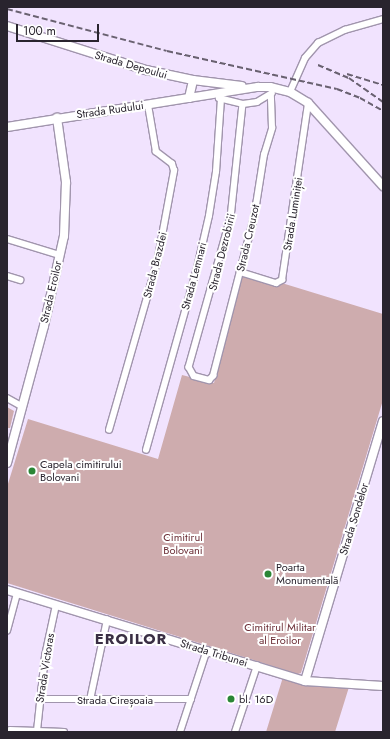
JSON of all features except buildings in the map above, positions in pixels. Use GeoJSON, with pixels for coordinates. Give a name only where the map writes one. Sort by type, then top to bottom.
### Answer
{"type":"FeatureCollection","features":[{"type":"Feature","properties":{"kind":"street"},"geometry":{"type":"LineString","coordinates":[[290,92],[305,58],[318,43],[345,30],[383,18]]}},
{"type":"Feature","properties":{"kind":"street","name":"Strada Depoului"},"geometry":{"type":"LineString","coordinates":[[7,26],[124,64],[193,80],[258,87]]}},
{"type":"Feature","properties":{"kind":"street"},"geometry":{"type":"LineString","coordinates":[[189,98],[193,80]]}},
{"type":"Feature","properties":{"kind":"street","name":"Strada Rudului"},"geometry":{"type":"LineString","coordinates":[[7,127],[258,87],[273,91],[290,92],[308,103],[383,186]]}},
{"type":"Feature","properties":{"kind":"street"},"geometry":{"type":"LineString","coordinates":[[213,95],[221,99],[243,104],[273,91]]}},
{"type":"Feature","properties":{"kind":"street","name":"Strada Creuzot"},"geometry":{"type":"LineString","coordinates":[[212,378],[240,272],[271,134],[273,91]]}},
{"type":"Feature","properties":{"kind":"street","name":"Strada Lemnari"},"geometry":{"type":"LineString","coordinates":[[146,450],[209,216],[216,172],[221,99]]}},
{"type":"Feature","properties":{"kind":"street","name":"Strada Luminiței"},"geometry":{"type":"LineString","coordinates":[[240,272],[276,283],[282,280],[308,103]]}},
{"type":"Feature","properties":{"kind":"street","name":"Strada Dezrobirii"},"geometry":{"type":"LineString","coordinates":[[212,378],[194,376],[189,367],[231,218],[243,104]]}},
{"type":"Feature","properties":{"kind":"street","name":"Strada Brazdei"},"geometry":{"type":"LineString","coordinates":[[109,430],[157,263],[174,171],[172,164],[156,152],[148,105]]}},
{"type":"Feature","properties":{"kind":"street","name":"Strada Eroilor"},"geometry":{"type":"LineString","coordinates":[[7,463],[23,407],[60,255],[66,202],[63,154],[57,118]]}},
{"type":"Feature","properties":{"kind":"street"},"geometry":{"type":"LineString","coordinates":[[7,239],[60,255]]}},
{"type":"Feature","properties":{"kind":"street"},"geometry":{"type":"LineString","coordinates":[[7,276],[20,280]]}},
{"type":"Feature","properties":{"kind":"street"},"geometry":{"type":"LineString","coordinates":[[7,398],[23,407]]}},
{"type":"Feature","properties":{"kind":"street","name":"Strada Sondelor"},"geometry":{"type":"LineString","coordinates":[[305,681],[383,421]]}},
{"type":"Feature","properties":{"kind":"street","name":"Strada Tribunei"},"geometry":{"type":"LineString","coordinates":[[7,590],[305,681]]}},
{"type":"Feature","properties":{"kind":"street"},"geometry":{"type":"LineString","coordinates":[[7,631],[17,593]]}},
{"type":"Feature","properties":{"kind":"street","name":"Strada Victoras"},"geometry":{"type":"LineString","coordinates":[[37,731],[45,656],[56,605]]}},
{"type":"Feature","properties":{"kind":"street"},"geometry":{"type":"LineString","coordinates":[[90,700],[107,620]]}},
{"type":"Feature","properties":{"kind":"street"},"geometry":{"type":"LineString","coordinates":[[180,732],[207,650]]}},
{"type":"Feature","properties":{"kind":"street"},"geometry":{"type":"LineString","coordinates":[[235,732],[257,666]]}},
{"type":"Feature","properties":{"kind":"street"},"geometry":{"type":"LineString","coordinates":[[305,681],[383,686]]}},
{"type":"Feature","properties":{"kind":"street","name":"Strada Cireșoaia"},"geometry":{"type":"LineString","coordinates":[[40,699],[191,699]]}},
{"type":"Feature","properties":{"kind":"street"},"geometry":{"type":"LineString","coordinates":[[10,730],[64,732]]}},
{"type":"Feature","properties":{"kind":"green space","name":"Cimitirul Bolovani"},"geometry":{"type":"Polygon","coordinates":[[[241,275],[285,284],[383,314],[383,400],[301,673],[298,674],[7,583],[7,487],[28,419],[158,459],[182,375],[214,383],[241,275]]]}},
{"type":"Feature","properties":{"kind":"green space"},"geometry":{"type":"Polygon","coordinates":[[[7,407],[14,411],[10,428],[7,428],[7,407]]]}},
{"type":"Feature","properties":{"kind":"green space"},"geometry":{"type":"Polygon","coordinates":[[[283,677],[317,687],[349,687],[335,732],[266,732],[283,677]]]}},
{"type":"Feature","properties":{"kind":"railway"},"geometry":{"type":"LineString","coordinates":[[7,9],[167,51],[337,89],[360,98],[383,111]]}},
{"type":"Feature","properties":{"kind":"railway"},"geometry":{"type":"LineString","coordinates":[[318,65],[349,78],[383,102]]}},
{"type":"Feature","properties":{"kind":"railway"},"geometry":{"type":"LineString","coordinates":[[347,74],[383,85]]}},
{"type":"Feature","properties":{"kind":"place","name":"Capela cimitirului Bolovani"},"geometry":{"type":"Point","coordinates":[32,471]}},
{"type":"Feature","properties":{"kind":"place","name":"Poarta Monumentală"},"geometry":{"type":"Point","coordinates":[268,574]}},
{"type":"Feature","properties":{"kind":"place","name":"bl. 16D"},"geometry":{"type":"Point","coordinates":[231,699]}},
{"type":"Feature","properties":{"kind":"district","name":"EROILOR"},"geometry":{"type":"Point","coordinates":[131,640]}},
{"type":"Feature","properties":{"kind":"park label","name":"Cimitirul Militar al Eroilor"},"geometry":{"type":"Point","coordinates":[280,634]}}]}
